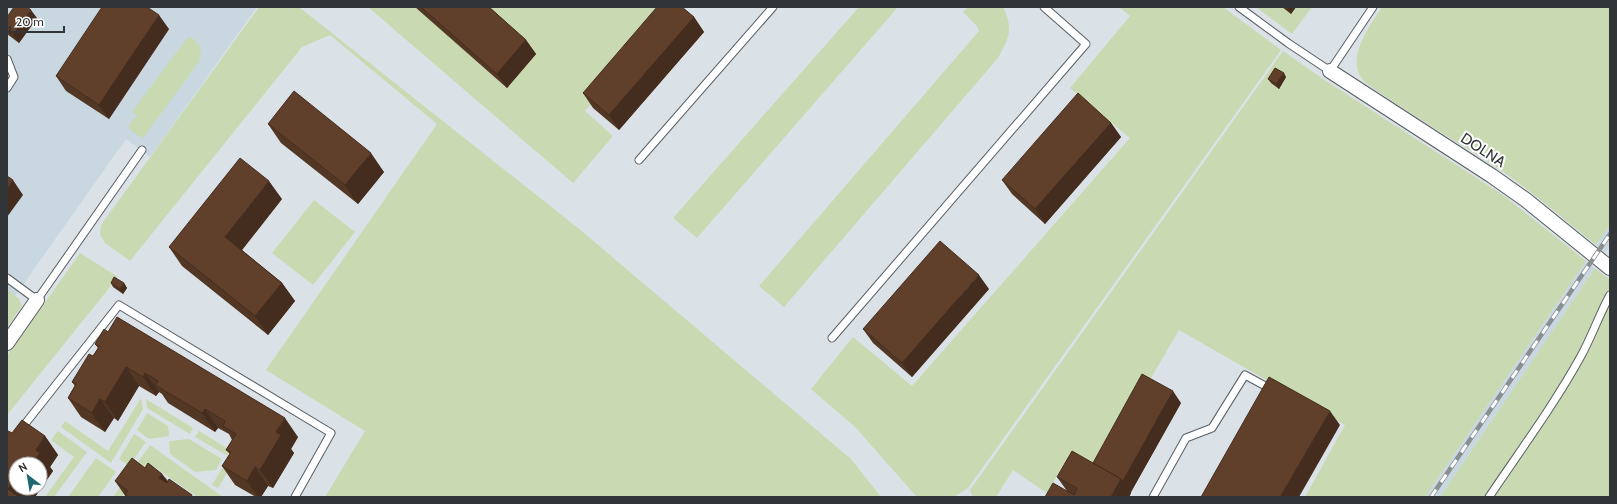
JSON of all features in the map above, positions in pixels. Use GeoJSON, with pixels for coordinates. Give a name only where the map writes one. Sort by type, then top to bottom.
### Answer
{"type":"FeatureCollection","features":[{"type":"Feature","properties":{"kind":"street","name":"DOLNA"},"geometry":{"type":"LineString","coordinates":[[1330,72],[1492,176],[1526,200],[1610,268]]}},
{"type":"Feature","properties":{"kind":"street"},"geometry":{"type":"LineString","coordinates":[[7,342],[37,300]]}},
{"type":"Feature","properties":{"kind":"lane"},"geometry":{"type":"LineString","coordinates":[[639,160],[773,7]]}},
{"type":"Feature","properties":{"kind":"lane"},"geometry":{"type":"LineString","coordinates":[[832,338],[1086,44],[1044,7]]}},
{"type":"Feature","properties":{"kind":"lane"},"geometry":{"type":"LineString","coordinates":[[1239,7],[1330,72],[1373,7]]}},
{"type":"Feature","properties":{"kind":"lane"},"geometry":{"type":"LineString","coordinates":[[7,59],[14,77],[7,88]]}},
{"type":"Feature","properties":{"kind":"lane"},"geometry":{"type":"LineString","coordinates":[[7,278],[37,300],[142,150]]}},
{"type":"Feature","properties":{"kind":"lane"},"geometry":{"type":"LineString","coordinates":[[1489,497],[1556,398],[1582,355],[1601,311],[1610,296]]}},
{"type":"Feature","properties":{"kind":"lane"},"geometry":{"type":"LineString","coordinates":[[16,435],[119,305],[331,433],[295,497]]}},
{"type":"Feature","properties":{"kind":"lane"},"geometry":{"type":"LineString","coordinates":[[1153,497],[1186,438],[1212,428],[1245,375],[1269,388],[1261,402]]}},
{"type":"Feature","properties":{"kind":"shaded area"},"geometry":{"type":"Polygon","coordinates":[[[7,7],[257,7],[150,157],[126,139],[15,296],[7,289],[7,7]]]}},
{"type":"Feature","properties":{"kind":"shaded area"},"geometry":{"type":"Polygon","coordinates":[[[1610,225],[1610,246],[1605,253],[1596,245],[1610,225]]]}},
{"type":"Feature","properties":{"kind":"shaded area"},"geometry":{"type":"Polygon","coordinates":[[[1586,261],[1595,268],[1440,497],[1425,497],[1586,261]]]}},
{"type":"Feature","properties":{"kind":"green space"},"geometry":{"type":"Polygon","coordinates":[[[259,7],[299,7],[578,228],[851,459],[881,497],[325,497],[365,431],[266,370],[437,124],[330,35],[302,47],[130,261],[105,243],[100,235],[101,225],[259,7]]]}},
{"type":"Feature","properties":{"kind":"green space"},"geometry":{"type":"Polygon","coordinates":[[[368,7],[675,7],[585,111],[613,136],[573,183],[368,7]]]}},
{"type":"Feature","properties":{"kind":"green space"},"geometry":{"type":"Polygon","coordinates":[[[859,7],[898,7],[697,238],[673,218],[859,7]]]}},
{"type":"Feature","properties":{"kind":"green space"},"geometry":{"type":"Polygon","coordinates":[[[968,7],[1003,7],[1008,22],[1009,33],[998,58],[784,307],[759,286],[979,31],[977,26],[963,12],[968,7]]]}},
{"type":"Feature","properties":{"kind":"green space"},"geometry":{"type":"Polygon","coordinates":[[[1119,7],[1223,7],[1281,50],[968,488],[954,497],[917,497],[855,427],[811,389],[853,337],[912,386],[1130,138],[1070,88],[1130,16],[1119,7]]]}},
{"type":"Feature","properties":{"kind":"green space"},"geometry":{"type":"Polygon","coordinates":[[[1256,7],[1312,7],[1292,34],[1256,7]]]}},
{"type":"Feature","properties":{"kind":"green space"},"geometry":{"type":"Polygon","coordinates":[[[1382,7],[1610,7],[1610,225],[1596,245],[1512,178],[1365,82],[1360,76],[1357,67],[1359,49],[1362,40],[1382,7]]]}},
{"type":"Feature","properties":{"kind":"green space"},"geometry":{"type":"Polygon","coordinates":[[[188,37],[194,39],[201,48],[199,62],[143,138],[130,130],[129,125],[137,115],[132,112],[188,37]]]}},
{"type":"Feature","properties":{"kind":"green space"},"geometry":{"type":"Polygon","coordinates":[[[1283,51],[1323,79],[1503,195],[1586,261],[1425,497],[1305,497],[1345,425],[1179,330],[1099,467],[1070,453],[1047,493],[1013,470],[996,497],[973,497],[970,490],[1283,51]]]}},
{"type":"Feature","properties":{"kind":"green space"},"geometry":{"type":"Polygon","coordinates":[[[314,200],[355,232],[313,285],[272,253],[314,200]]]}},
{"type":"Feature","properties":{"kind":"green space"},"geometry":{"type":"Polygon","coordinates":[[[80,253],[118,277],[7,415],[7,356],[80,253]]]}},
{"type":"Feature","properties":{"kind":"green space"},"geometry":{"type":"Polygon","coordinates":[[[1595,268],[1610,280],[1610,497],[1440,497],[1595,268]]]}},
{"type":"Feature","properties":{"kind":"green space"},"geometry":{"type":"Polygon","coordinates":[[[7,289],[19,299],[22,306],[7,328],[7,289]]]}},
{"type":"Feature","properties":{"kind":"green space"},"geometry":{"type":"Polygon","coordinates":[[[141,398],[143,409],[111,463],[61,427],[65,421],[108,451],[141,398]]]}},
{"type":"Feature","properties":{"kind":"green space"},"geometry":{"type":"Polygon","coordinates":[[[146,399],[193,428],[190,434],[147,408],[146,399]]]}},
{"type":"Feature","properties":{"kind":"green space"},"geometry":{"type":"Polygon","coordinates":[[[147,413],[168,426],[169,436],[149,439],[137,430],[147,413]]]}},
{"type":"Feature","properties":{"kind":"green space"},"geometry":{"type":"Polygon","coordinates":[[[58,431],[87,452],[54,497],[45,497],[48,496],[48,493],[74,457],[51,440],[58,431]]]}},
{"type":"Feature","properties":{"kind":"green space"},"geometry":{"type":"Polygon","coordinates":[[[199,431],[235,453],[226,455],[195,437],[199,431]]]}},
{"type":"Feature","properties":{"kind":"green space"},"geometry":{"type":"Polygon","coordinates":[[[134,434],[146,442],[129,466],[119,459],[134,434]]]}},
{"type":"Feature","properties":{"kind":"green space"},"geometry":{"type":"Polygon","coordinates":[[[189,439],[222,459],[216,470],[195,472],[170,454],[169,441],[189,439]]]}},
{"type":"Feature","properties":{"kind":"green space"},"geometry":{"type":"Polygon","coordinates":[[[150,445],[223,497],[197,497],[153,466],[137,488],[131,484],[122,497],[113,497],[150,445]]]}},
{"type":"Feature","properties":{"kind":"green space"},"geometry":{"type":"Polygon","coordinates":[[[96,458],[116,472],[98,497],[68,497],[96,458]]]}},
{"type":"Feature","properties":{"kind":"green space"},"geometry":{"type":"Polygon","coordinates":[[[236,458],[218,488],[212,485],[227,460],[236,458]]]}},
{"type":"Feature","properties":{"kind":"building"},"geometry":{"type":"Polygon","coordinates":[[[14,7],[27,7],[31,10],[13,35],[7,30],[7,17],[14,7]]]}},
{"type":"Feature","properties":{"kind":"building"},"geometry":{"type":"Polygon","coordinates":[[[102,7],[147,7],[159,15],[99,105],[56,76],[102,7]]]}},
{"type":"Feature","properties":{"kind":"building"},"geometry":{"type":"Polygon","coordinates":[[[421,7],[489,7],[526,40],[497,74],[421,7]]]}},
{"type":"Feature","properties":{"kind":"building"},"geometry":{"type":"Polygon","coordinates":[[[657,7],[682,7],[694,17],[609,115],[583,93],[657,7]]]}},
{"type":"Feature","properties":{"kind":"building"},"geometry":{"type":"Polygon","coordinates":[[[1275,68],[1284,73],[1276,84],[1268,79],[1275,68]]]}},
{"type":"Feature","properties":{"kind":"building"},"geometry":{"type":"Polygon","coordinates":[[[294,91],[371,153],[345,185],[268,124],[294,91]]]}},
{"type":"Feature","properties":{"kind":"building"},"geometry":{"type":"Polygon","coordinates":[[[1078,93],[1111,123],[1035,209],[1002,180],[1078,93]]]}},
{"type":"Feature","properties":{"kind":"building"},"geometry":{"type":"Polygon","coordinates":[[[240,158],[269,181],[225,237],[282,283],[255,316],[169,247],[240,158]]]}},
{"type":"Feature","properties":{"kind":"building"},"geometry":{"type":"Polygon","coordinates":[[[7,176],[13,180],[7,189],[7,176]]]}},
{"type":"Feature","properties":{"kind":"building"},"geometry":{"type":"Polygon","coordinates":[[[940,241],[979,275],[902,363],[863,329],[940,241]]]}},
{"type":"Feature","properties":{"kind":"building"},"geometry":{"type":"Polygon","coordinates":[[[114,277],[124,283],[120,289],[111,283],[114,277]]]}},
{"type":"Feature","properties":{"kind":"building"},"geometry":{"type":"Polygon","coordinates":[[[117,317],[285,418],[276,432],[281,435],[260,470],[255,467],[247,481],[222,466],[231,452],[226,450],[236,434],[223,426],[225,421],[205,409],[202,413],[155,385],[158,381],[145,373],[143,377],[126,367],[105,402],[100,399],[92,413],[68,398],[76,384],[72,382],[89,354],[93,356],[99,347],[95,344],[104,329],[108,332],[117,317]]]}},
{"type":"Feature","properties":{"kind":"building"},"geometry":{"type":"Polygon","coordinates":[[[1142,374],[1173,391],[1123,481],[1093,463],[1142,374]]]}},
{"type":"Feature","properties":{"kind":"building"},"geometry":{"type":"Polygon","coordinates":[[[1269,377],[1330,411],[1280,497],[1201,497],[1269,377]]]}},
{"type":"Feature","properties":{"kind":"building"},"geometry":{"type":"Polygon","coordinates":[[[22,420],[45,436],[36,450],[40,453],[38,456],[8,456],[8,496],[19,497],[7,497],[7,432],[12,433],[22,420]]]}},
{"type":"Feature","properties":{"kind":"building"},"geometry":{"type":"Polygon","coordinates":[[[1072,451],[1121,479],[1111,497],[1045,497],[1053,483],[1074,495],[1077,488],[1057,477],[1072,451]]]}},
{"type":"Feature","properties":{"kind":"building"},"geometry":{"type":"Polygon","coordinates":[[[132,458],[145,468],[148,463],[162,474],[159,478],[167,483],[169,479],[192,495],[191,497],[129,497],[125,495],[128,491],[115,481],[132,458]]]}},
{"type":"Feature","properties":{"kind":"railway"},"geometry":{"type":"LineString","coordinates":[[1431,497],[1610,234]]}}]}
